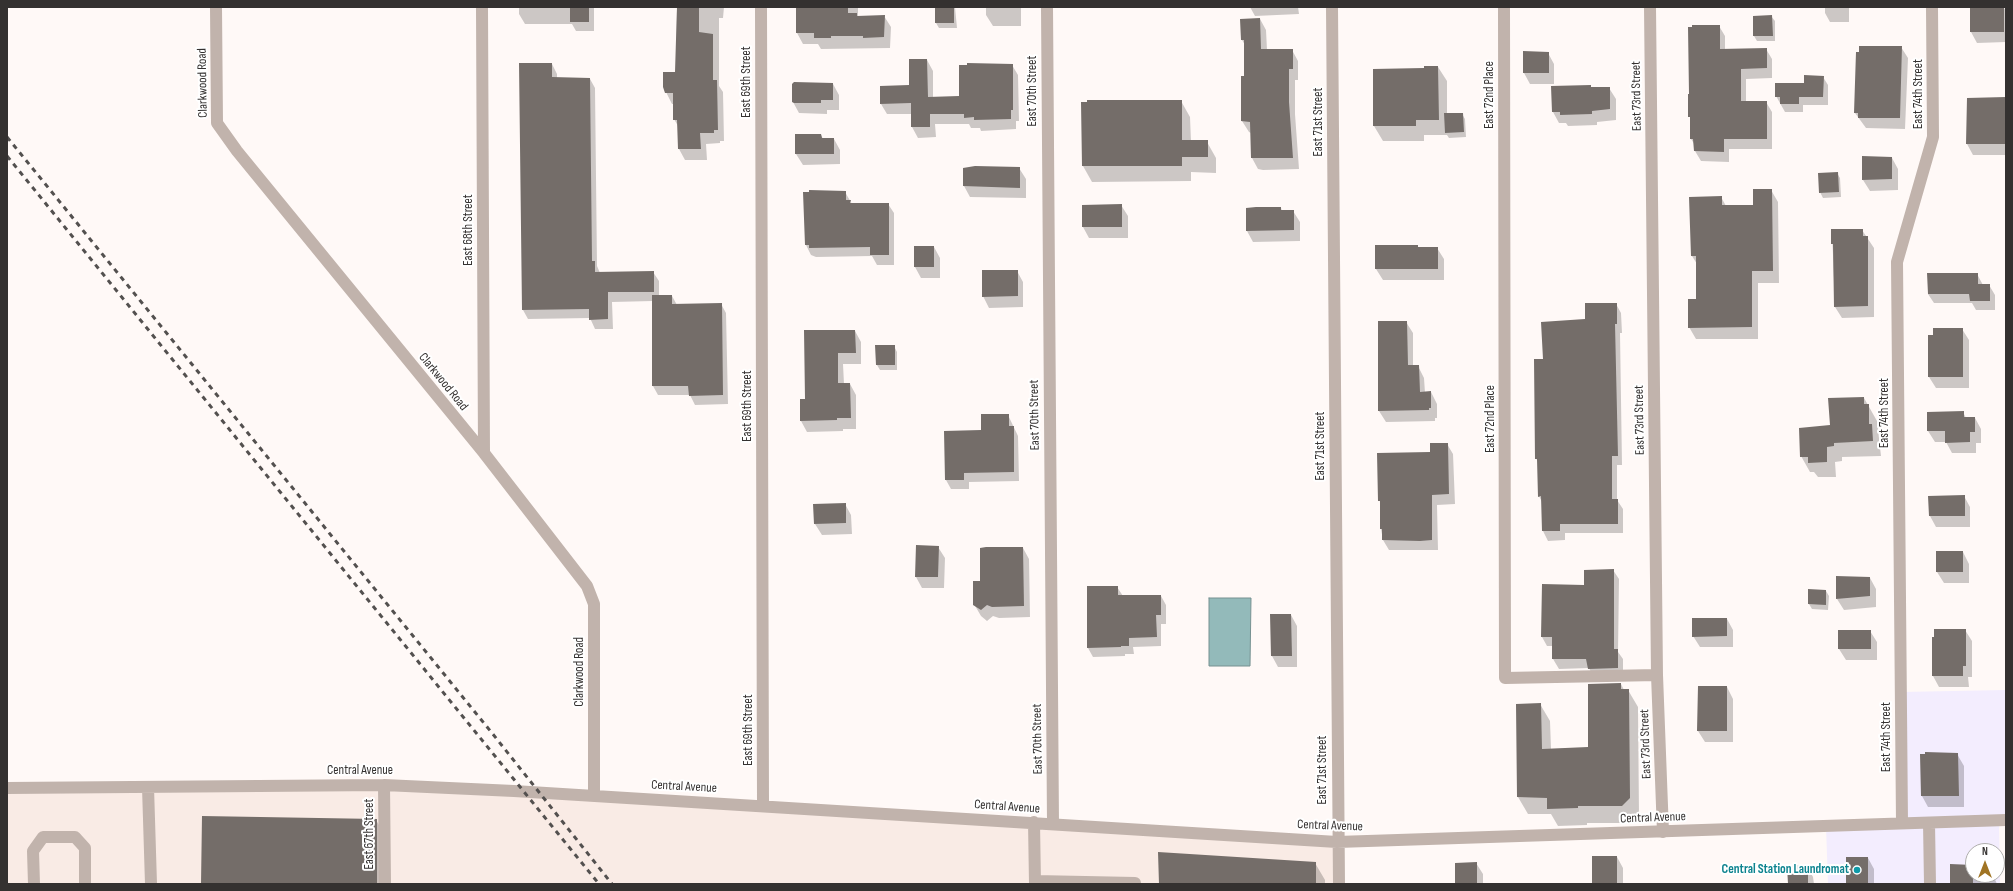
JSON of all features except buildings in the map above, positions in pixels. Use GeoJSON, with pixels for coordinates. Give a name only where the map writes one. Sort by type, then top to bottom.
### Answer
{"type":"FeatureCollection","features":[{"type":"Feature","properties":{"kind":"street","name":"Clarkwood Road"},"geometry":{"type":"LineString","coordinates":[[216,7],[217,123],[242,157],[484,453],[587,586],[594,604],[594,796]]}},
{"type":"Feature","properties":{"kind":"street","name":"East 68th Street"},"geometry":{"type":"LineString","coordinates":[[482,7],[484,453]]}},
{"type":"Feature","properties":{"kind":"street","name":"East 69th Street"},"geometry":{"type":"LineString","coordinates":[[761,7],[763,806]]}},
{"type":"Feature","properties":{"kind":"street","name":"East 70th Street"},"geometry":{"type":"LineString","coordinates":[[1047,7],[1053,824]]}},
{"type":"Feature","properties":{"kind":"street","name":"East 71st Street"},"geometry":{"type":"LineString","coordinates":[[1332,7],[1338,884]]}},
{"type":"Feature","properties":{"kind":"street","name":"East 72nd Place"},"geometry":{"type":"LineString","coordinates":[[1504,7],[1505,678],[1657,675]]}},
{"type":"Feature","properties":{"kind":"street","name":"East 73rd Street"},"geometry":{"type":"LineString","coordinates":[[1650,7],[1657,675],[1663,832]]}},
{"type":"Feature","properties":{"kind":"street","name":"East 74th Street"},"geometry":{"type":"LineString","coordinates":[[1902,823],[1897,262],[1934,137],[1932,7]]}},
{"type":"Feature","properties":{"kind":"street","name":"Central Avenue"},"geometry":{"type":"LineString","coordinates":[[7,788],[384,785],[1034,822],[1338,842],[2006,820]]}},
{"type":"Feature","properties":{"kind":"street","name":"East 67th Street"},"geometry":{"type":"LineString","coordinates":[[384,785],[385,884]]}},
{"type":"Feature","properties":{"kind":"street"},"geometry":{"type":"LineString","coordinates":[[148,787],[151,884]]}},
{"type":"Feature","properties":{"kind":"street"},"geometry":{"type":"LineString","coordinates":[[1034,822],[1035,882],[1136,883]]}},
{"type":"Feature","properties":{"kind":"street"},"geometry":{"type":"LineString","coordinates":[[1929,823],[1930,884]]}},
{"type":"Feature","properties":{"kind":"street"},"geometry":{"type":"LineString","coordinates":[[34,884],[33,851],[43,837],[74,837],[85,848],[86,884]]}},
{"type":"Feature","properties":{"kind":"shaded area"},"geometry":{"type":"Polygon","coordinates":[[[2006,690],[2006,820],[1999,820],[1999,843],[1965,843],[1965,883],[2000,884],[1828,884],[1826,826],[1902,823],[1901,692],[2006,690]]]}},
{"type":"Feature","properties":{"kind":"shaded area"},"geometry":{"type":"Polygon","coordinates":[[[384,785],[1337,842],[1339,884],[7,884],[7,788],[384,785]]]}},
{"type":"Feature","properties":{"kind":"water"},"geometry":{"type":"Polygon","coordinates":[[[1209,598],[1251,598],[1250,666],[1209,666],[1209,598]]]}},
{"type":"Feature","properties":{"kind":"railway"},"geometry":{"type":"LineString","coordinates":[[7,137],[492,733],[612,884]]}},
{"type":"Feature","properties":{"kind":"railway"},"geometry":{"type":"LineString","coordinates":[[7,156],[599,884]]}},
{"type":"Feature","properties":{"kind":"place","name":"Central Station Laundromat"},"geometry":{"type":"Point","coordinates":[1857,870]}}]}
